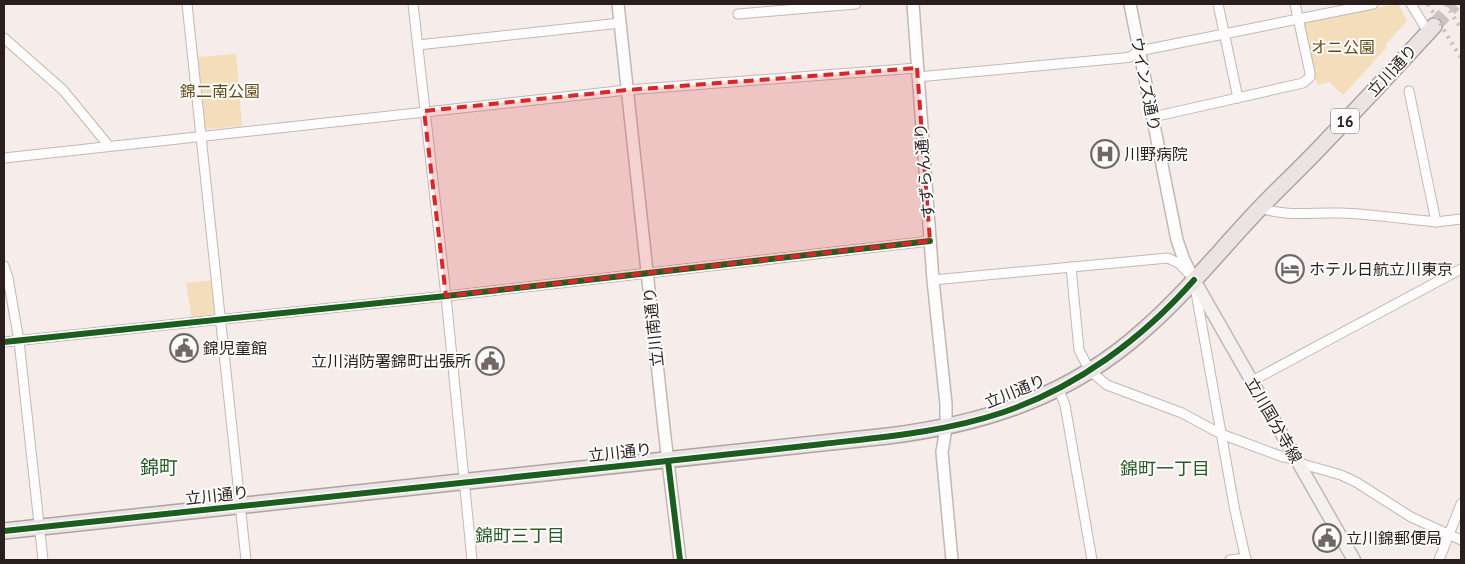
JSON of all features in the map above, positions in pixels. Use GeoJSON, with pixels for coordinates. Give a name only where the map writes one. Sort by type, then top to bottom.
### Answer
{"type":"FeatureCollection","features":[{"type":"Feature","properties":{"kind":"main road","name":"立川通り"},"geometry":{"type":"LineString","coordinates":[[4,531],[888,436],[946,428],[1002,412],[1058,388],[1090,371],[1145,329],[1194,280],[1431,29]]}},
{"type":"Feature","properties":{"kind":"main road","name":"立川国分寺線"},"geometry":{"type":"LineString","coordinates":[[1194,280],[1354,560]]}},
{"type":"Feature","properties":{"kind":"street"},"geometry":{"type":"LineString","coordinates":[[187,4],[246,560]]}},
{"type":"Feature","properties":{"kind":"street"},"geometry":{"type":"LineString","coordinates":[[413,4],[446,296],[472,560]]}},
{"type":"Feature","properties":{"kind":"street","name":"立川南通り"},"geometry":{"type":"LineString","coordinates":[[618,4],[680,560]]}},
{"type":"Feature","properties":{"kind":"street"},"geometry":{"type":"LineString","coordinates":[[738,14],[856,4]]}},
{"type":"Feature","properties":{"kind":"street","name":"すずらん通り"},"geometry":{"type":"LineString","coordinates":[[913,4],[933,280],[946,404],[946,428],[942,452],[952,560]]}},
{"type":"Feature","properties":{"kind":"street","name":"ウインズ通り"},"geometry":{"type":"LineString","coordinates":[[1130,4],[1177,240],[1194,280]]}},
{"type":"Feature","properties":{"kind":"street"},"geometry":{"type":"LineString","coordinates":[[1218,4],[1238,98]]}},
{"type":"Feature","properties":{"kind":"street"},"geometry":{"type":"LineString","coordinates":[[1153,117],[1303,83],[1310,77],[1295,4]]}},
{"type":"Feature","properties":{"kind":"street"},"geometry":{"type":"LineString","coordinates":[[4,158],[628,90],[1123,58],[1130,57],[1139,51],[1373,4]]}},
{"type":"Feature","properties":{"kind":"street"},"geometry":{"type":"LineString","coordinates":[[1411,4],[1431,29]]}},
{"type":"Feature","properties":{"kind":"street"},"geometry":{"type":"LineString","coordinates":[[418,45],[620,23]]}},
{"type":"Feature","properties":{"kind":"street"},"geometry":{"type":"LineString","coordinates":[[4,38],[63,90],[109,146]]}},
{"type":"Feature","properties":{"kind":"street"},"geometry":{"type":"LineString","coordinates":[[1409,91],[1436,222]]}},
{"type":"Feature","properties":{"kind":"street"},"geometry":{"type":"LineString","coordinates":[[1260,208],[1276,213],[1293,215],[1340,213],[1436,222],[1461,219]]}},
{"type":"Feature","properties":{"kind":"street"},"geometry":{"type":"LineString","coordinates":[[4,342],[446,296],[930,241]]}},
{"type":"Feature","properties":{"kind":"street"},"geometry":{"type":"LineString","coordinates":[[933,280],[1168,258],[1180,264],[1194,280],[1235,511],[1246,559],[1230,560]]}},
{"type":"Feature","properties":{"kind":"street"},"geometry":{"type":"LineString","coordinates":[[4,266],[8,278],[19,341],[43,560]]}},
{"type":"Feature","properties":{"kind":"street"},"geometry":{"type":"LineString","coordinates":[[1071,268],[1080,350],[1090,371],[1107,385],[1182,413],[1221,434],[1283,457],[1341,475],[1356,482],[1411,517],[1461,540]]}},
{"type":"Feature","properties":{"kind":"street"},"geometry":{"type":"LineString","coordinates":[[1252,381],[1461,269]]}},
{"type":"Feature","properties":{"kind":"street"},"geometry":{"type":"LineString","coordinates":[[1058,388],[1065,405],[1092,560]]}},
{"type":"Feature","properties":{"kind":"street"},"geometry":{"type":"LineString","coordinates":[[1439,560],[1461,504]]}},
{"type":"Feature","properties":{"kind":"highlighted area"},"geometry":{"type":"Polygon","coordinates":[[[917,68],[930,241],[446,296],[424,111],[627,90],[917,68]]]}},
{"type":"Feature","properties":{"kind":"green space","name":"オニ公園"},"geometry":{"type":"Polygon","coordinates":[[[1398,4],[1407,21],[1385,45],[1387,47],[1343,95],[1329,82],[1317,85],[1304,25],[1306,22],[1398,4]]]}},
{"type":"Feature","properties":{"kind":"green space","name":"錦二南公園"},"geometry":{"type":"Polygon","coordinates":[[[236,54],[242,126],[204,129],[198,57],[236,54]]]}},
{"type":"Feature","properties":{"kind":"green space"},"geometry":{"type":"Polygon","coordinates":[[[214,280],[219,318],[192,321],[186,283],[214,280]]]}},
{"type":"Feature","properties":{"kind":"tunnel"},"geometry":{"type":"LineString","coordinates":[[1434,26],[1454,4]]}},
{"type":"Feature","properties":{"kind":"railway"},"geometry":{"type":"LineString","coordinates":[[1428,4],[1461,58]]}},
{"type":"Feature","properties":{"kind":"railway"},"geometry":{"type":"LineString","coordinates":[[1446,4],[1461,29]]}},
{"type":"Feature","properties":{"kind":"cycle path"},"geometry":{"type":"LineString","coordinates":[[4,342],[446,296],[930,241]]}},
{"type":"Feature","properties":{"kind":"cycle path"},"geometry":{"type":"LineString","coordinates":[[4,531],[823,444],[913,433],[958,425],[1029,403],[1081,375],[1130,341],[1174,302],[1194,280]]}},
{"type":"Feature","properties":{"kind":"cycle path"},"geometry":{"type":"LineString","coordinates":[[668,461],[680,560]]}},
{"type":"Feature","properties":{"kind":"place","name":"川野病院"},"geometry":{"type":"Point","coordinates":[1105,154]}},
{"type":"Feature","properties":{"kind":"place","name":"ホテル日航立川東京"},"geometry":{"type":"Point","coordinates":[1290,269]}},
{"type":"Feature","properties":{"kind":"place","name":"錦児童館"},"geometry":{"type":"Point","coordinates":[184,348]}},
{"type":"Feature","properties":{"kind":"place","name":"立川消防署錦町出張所"},"geometry":{"type":"Point","coordinates":[490,361]}},
{"type":"Feature","properties":{"kind":"place","name":"立川錦郵便局"},"geometry":{"type":"Point","coordinates":[1327,538]}},
{"type":"Feature","properties":{"kind":"district","name":"錦町"},"geometry":{"type":"Point","coordinates":[159,467]}},
{"type":"Feature","properties":{"kind":"district","name":"錦町一丁目"},"geometry":{"type":"Point","coordinates":[1165,468]}},
{"type":"Feature","properties":{"kind":"district","name":"錦町三丁目"},"geometry":{"type":"Point","coordinates":[520,535]}}]}
